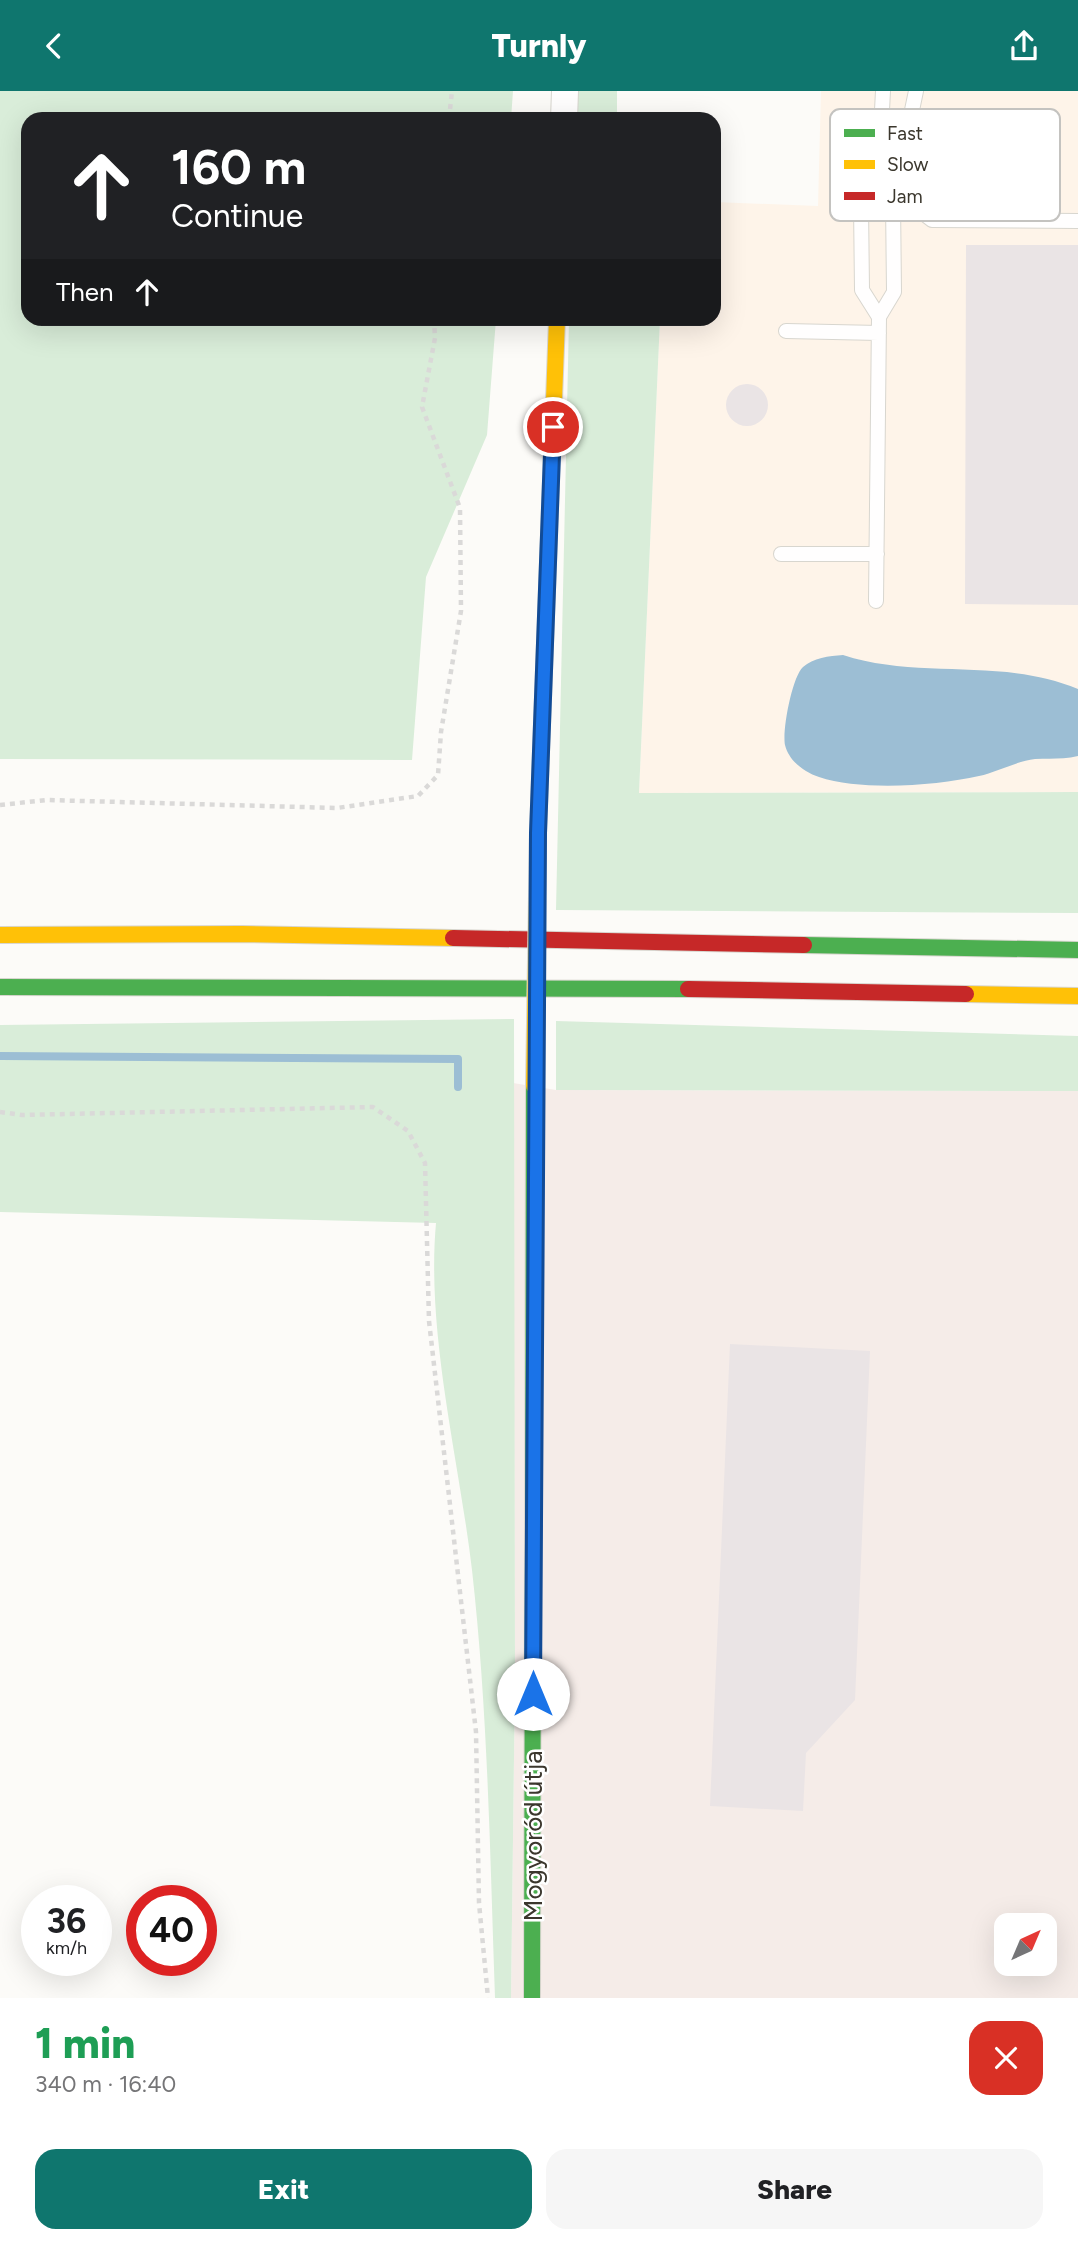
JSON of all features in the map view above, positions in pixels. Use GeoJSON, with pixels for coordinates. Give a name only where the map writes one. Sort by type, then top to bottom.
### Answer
{"type":"FeatureCollection","features":[{"type":"Feature","properties":{"kind":"main road","name":"Mogyoród útja"},"geometry":{"type":"LineString","coordinates":[[533,1998],[534,1086],[538,833],[557,326]]}},
{"type":"Feature","properties":{"kind":"main road"},"geometry":{"type":"LineString","coordinates":[[0,935],[325,935],[1078,950]]}},
{"type":"Feature","properties":{"kind":"main road"},"geometry":{"type":"LineString","coordinates":[[0,987],[246,984],[718,988],[1078,996]]}},
{"type":"Feature","properties":{"kind":"street"},"geometry":{"type":"LineString","coordinates":[[564,112],[565,91]]}},
{"type":"Feature","properties":{"kind":"lane"},"geometry":{"type":"LineString","coordinates":[[882,109],[883,91]]}},
{"type":"Feature","properties":{"kind":"lane"},"geometry":{"type":"LineString","coordinates":[[912,109],[916,91]]}},
{"type":"Feature","properties":{"kind":"lane"},"geometry":{"type":"LineString","coordinates":[[861,221],[862,290],[878,317],[876,601]]}},
{"type":"Feature","properties":{"kind":"lane"},"geometry":{"type":"LineString","coordinates":[[878,317],[894,292],[893,221]]}},
{"type":"Feature","properties":{"kind":"lane"},"geometry":{"type":"LineString","coordinates":[[1060,221],[1078,221]]}},
{"type":"Feature","properties":{"kind":"lane"},"geometry":{"type":"LineString","coordinates":[[786,331],[878,333]]}},
{"type":"Feature","properties":{"kind":"lane"},"geometry":{"type":"LineString","coordinates":[[781,554],[877,554]]}},
{"type":"Feature","properties":{"kind":"path"},"geometry":{"type":"LineString","coordinates":[[450,112],[452,91]]}},
{"type":"Feature","properties":{"kind":"path"},"geometry":{"type":"LineString","coordinates":[[0,805],[47,800],[337,808],[418,796],[438,775],[441,732],[461,611],[460,507],[422,407],[435,338],[434,326]]}},
{"type":"Feature","properties":{"kind":"path"},"geometry":{"type":"LineString","coordinates":[[0,1112],[22,1115],[373,1107],[408,1131],[425,1163],[429,1321],[476,1732],[479,1903],[488,1998]]}},
{"type":"Feature","properties":{"kind":"shaded area"},"geometry":{"type":"Polygon","coordinates":[[[821,91],[1078,91],[1078,792],[639,793],[660,326],[721,326],[721,202],[818,206],[821,91]]]}},
{"type":"Feature","properties":{"kind":"shaded area"},"geometry":{"type":"Polygon","coordinates":[[[513,1083],[556,1090],[1078,1091],[1078,1998],[511,1998],[515,1679],[513,1083]]]}},
{"type":"Feature","properties":{"kind":"green space"},"geometry":{"type":"Polygon","coordinates":[[[0,91],[513,91],[512,112],[21,112],[21,326],[495,326],[487,435],[426,577],[412,760],[0,759],[0,91]]]}},
{"type":"Feature","properties":{"kind":"green space"},"geometry":{"type":"Polygon","coordinates":[[[575,91],[617,91],[617,112],[574,112],[575,91]]]}},
{"type":"Feature","properties":{"kind":"green space"},"geometry":{"type":"Polygon","coordinates":[[[569,326],[660,326],[639,793],[1078,792],[1078,913],[556,910],[569,326]]]}},
{"type":"Feature","properties":{"kind":"green space"},"geometry":{"type":"Polygon","coordinates":[[[514,1019],[515,1679],[511,1998],[495,1998],[482,1677],[472,1570],[440,1352],[434,1265],[436,1223],[0,1212],[0,1025],[514,1019]]]}},
{"type":"Feature","properties":{"kind":"green space"},"geometry":{"type":"Polygon","coordinates":[[[556,1021],[1078,1036],[1078,1091],[556,1090],[556,1021]]]}},
{"type":"Feature","properties":{"kind":"water"},"geometry":{"type":"Polygon","coordinates":[[[843,655],[901,666],[1020,674],[1049,679],[1078,689],[1078,756],[1028,760],[979,776],[920,784],[856,784],[813,775],[794,761],[785,745],[785,728],[792,692],[799,673],[807,664],[822,658],[843,655]]]}},
{"type":"Feature","properties":{"kind":"building"},"geometry":{"type":"Polygon","coordinates":[[[966,245],[1078,245],[1078,605],[965,604],[966,245]]]}},
{"type":"Feature","properties":{"kind":"building"},"geometry":{"type":"Polygon","coordinates":[[[747,384],[762,390],[768,405],[762,420],[747,426],[732,420],[726,405],[732,390],[747,384]]]}},
{"type":"Feature","properties":{"kind":"building"},"geometry":{"type":"Polygon","coordinates":[[[730,1344],[870,1351],[855,1700],[806,1753],[803,1811],[710,1806],[730,1344]]]}},
{"type":"Feature","properties":{"kind":"waterway"},"geometry":{"type":"LineString","coordinates":[[0,1056],[458,1059],[458,1087]]}},
{"type":"Feature","properties":{"kind":"traffic: fast"},"geometry":{"type":"LineString","coordinates":[[804,945],[1078,950]]}},
{"type":"Feature","properties":{"kind":"traffic: fast"},"geometry":{"type":"LineString","coordinates":[[0,987],[688,989]]}},
{"type":"Feature","properties":{"kind":"traffic: fast"},"geometry":{"type":"LineString","coordinates":[[532,1998],[534,1086]]}},
{"type":"Feature","properties":{"kind":"traffic: slow"},"geometry":{"type":"LineString","coordinates":[[538,833],[557,326]]}},
{"type":"Feature","properties":{"kind":"traffic: slow"},"geometry":{"type":"LineString","coordinates":[[534,1086],[538,833]]}},
{"type":"Feature","properties":{"kind":"traffic: slow"},"geometry":{"type":"LineString","coordinates":[[0,935],[242,934],[453,938]]}},
{"type":"Feature","properties":{"kind":"traffic: slow"},"geometry":{"type":"LineString","coordinates":[[966,994],[1078,996]]}},
{"type":"Feature","properties":{"kind":"traffic: jam"},"geometry":{"type":"LineString","coordinates":[[453,938],[804,945]]}},
{"type":"Feature","properties":{"kind":"traffic: jam"},"geometry":{"type":"LineString","coordinates":[[688,989],[966,994]]}},
{"type":"Feature","properties":{"kind":"route"},"geometry":{"type":"LineString","coordinates":[[533,1694],[534,1114],[538,833],[553,427]]}}]}
